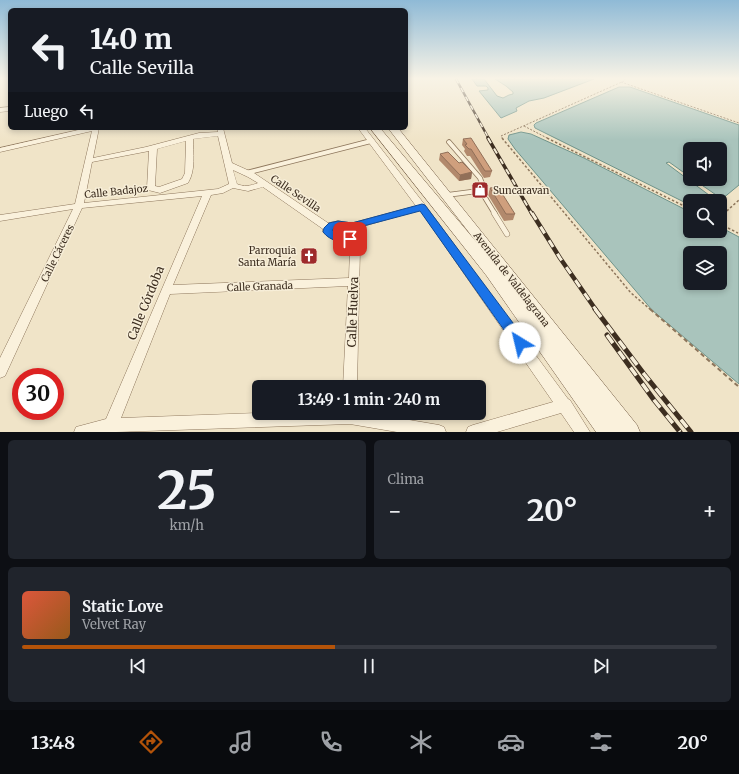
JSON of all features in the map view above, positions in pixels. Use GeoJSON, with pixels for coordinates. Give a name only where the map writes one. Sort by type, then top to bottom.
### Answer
{"type":"FeatureCollection","features":[{"type":"Feature","properties":{"kind":"main road","name":"Avenida de Valdelagrana"},"geometry":{"type":"LineString","coordinates":[[395,130],[630,432]]}},
{"type":"Feature","properties":{"kind":"main road","name":"Avenida de Valdelagrana"},"geometry":{"type":"LineString","coordinates":[[373,134],[491,271],[609,432]]}},
{"type":"Feature","properties":{"kind":"street"},"geometry":{"type":"LineString","coordinates":[[0,150],[87,130]]}},
{"type":"Feature","properties":{"kind":"street","name":"Calle Cáceres"},"geometry":{"type":"LineString","coordinates":[[0,372],[79,206],[96,130]]}},
{"type":"Feature","properties":{"kind":"street"},"geometry":{"type":"LineString","coordinates":[[88,161],[153,148],[199,135],[220,131],[233,185],[237,188],[252,188],[263,184]]}},
{"type":"Feature","properties":{"kind":"street"},"geometry":{"type":"LineString","coordinates":[[373,134],[422,207],[583,432]]}},
{"type":"Feature","properties":{"kind":"street"},"geometry":{"type":"LineString","coordinates":[[153,148],[151,188],[160,190],[185,181],[189,173],[190,138]]}},
{"type":"Feature","properties":{"kind":"street","name":"Calle Sevilla"},"geometry":{"type":"LineString","coordinates":[[229,165],[248,174],[328,228],[328,232],[333,236],[341,239],[350,239]]}},
{"type":"Feature","properties":{"kind":"street","name":"Calle Badajoz"},"geometry":{"type":"LineString","coordinates":[[0,218],[79,206],[220,191],[233,185]]}},
{"type":"Feature","properties":{"kind":"street","name":"Calle Córdoba"},"geometry":{"type":"LineString","coordinates":[[111,424],[208,192]]}},
{"type":"Feature","properties":{"kind":"street"},"geometry":{"type":"LineString","coordinates":[[328,228],[332,225],[338,224],[352,226],[422,207]]}},
{"type":"Feature","properties":{"kind":"street"},"geometry":{"type":"LineString","coordinates":[[350,239],[355,232],[352,226]]}},
{"type":"Feature","properties":{"kind":"street","name":"Calle Huelva"},"geometry":{"type":"LineString","coordinates":[[350,239],[355,248],[350,380]]}},
{"type":"Feature","properties":{"kind":"street","name":"Calle Granada"},"geometry":{"type":"LineString","coordinates":[[166,290],[353,282]]}},
{"type":"Feature","properties":{"kind":"street"},"geometry":{"type":"LineString","coordinates":[[473,432],[565,405]]}},
{"type":"Feature","properties":{"kind":"street"},"geometry":{"type":"LineString","coordinates":[[81,432],[111,424],[252,419]]}},
{"type":"Feature","properties":{"kind":"street"},"geometry":{"type":"LineString","coordinates":[[376,420],[439,432]]}},
{"type":"Feature","properties":{"kind":"lane"},"geometry":{"type":"LineString","coordinates":[[248,174],[373,134]]}},
{"type":"Feature","properties":{"kind":"lane"},"geometry":{"type":"LineString","coordinates":[[446,195],[478,190],[483,186],[480,178],[449,142]]}},
{"type":"Feature","properties":{"kind":"lane"},"geometry":{"type":"LineString","coordinates":[[478,190],[484,196],[507,234]]}},
{"type":"Feature","properties":{"kind":"path"},"geometry":{"type":"LineString","coordinates":[[583,99],[501,136],[631,293],[739,387]]}},
{"type":"Feature","properties":{"kind":"path"},"geometry":{"type":"LineString","coordinates":[[670,99],[739,123]]}},
{"type":"Feature","properties":{"kind":"path"},"geometry":{"type":"LineString","coordinates":[[524,126],[683,206]]}},
{"type":"Feature","properties":{"kind":"path"},"geometry":{"type":"LineString","coordinates":[[727,211],[739,200]]}},
{"type":"Feature","properties":{"kind":"path"},"geometry":{"type":"LineString","coordinates":[[727,228],[738,233]]}},
{"type":"Feature","properties":{"kind":"water"},"geometry":{"type":"Polygon","coordinates":[[[486,99],[538,99],[529,101],[516,108],[517,111],[501,118],[486,99]]]}},
{"type":"Feature","properties":{"kind":"water"},"geometry":{"type":"Polygon","coordinates":[[[591,99],[665,99],[739,125],[739,185],[727,195],[715,194],[703,186],[727,186],[727,142],[683,142],[683,172],[669,162],[666,163],[683,176],[683,186],[697,186],[708,194],[683,194],[683,202],[535,128],[534,125],[591,99]]]}},
{"type":"Feature","properties":{"kind":"water"},"geometry":{"type":"Polygon","coordinates":[[[521,132],[531,134],[584,158],[683,208],[683,238],[727,238],[727,231],[739,237],[739,384],[652,310],[508,139],[509,135],[521,132]]]}},
{"type":"Feature","properties":{"kind":"building"},"geometry":{"type":"Polygon","coordinates":[[[471,138],[492,171],[485,171],[471,149],[465,145],[467,144],[463,139],[471,138]]]}},
{"type":"Feature","properties":{"kind":"building"},"geometry":{"type":"Polygon","coordinates":[[[448,152],[459,163],[462,162],[472,172],[460,175],[440,154],[448,152]]]}},
{"type":"Feature","properties":{"kind":"building"},"geometry":{"type":"Polygon","coordinates":[[[498,187],[515,214],[506,214],[490,188],[498,187]]]}},
{"type":"Feature","properties":{"kind":"railway"},"geometry":{"type":"LineString","coordinates":[[467,99],[489,139]]}},
{"type":"Feature","properties":{"kind":"railway"},"geometry":{"type":"LineString","coordinates":[[488,138],[532,214]]}},
{"type":"Feature","properties":{"kind":"railway"},"geometry":{"type":"LineString","coordinates":[[532,213],[560,258],[596,310]]}},
{"type":"Feature","properties":{"kind":"railway"},"geometry":{"type":"LineString","coordinates":[[595,309],[644,374],[691,432]]}},
{"type":"Feature","properties":{"kind":"railway"},"geometry":{"type":"LineString","coordinates":[[607,335],[654,400],[680,432]]}},
{"type":"Feature","properties":{"kind":"place","name":"Suncaravan"},"geometry":{"type":"Point","coordinates":[480,190]}},
{"type":"Feature","properties":{"kind":"place","name":"Parroquia Santa María"},"geometry":{"type":"Point","coordinates":[309,256]}},
{"type":"Feature","properties":{"kind":"route"},"geometry":{"type":"LineString","coordinates":[[350,239],[341,239],[333,236],[328,232],[328,228],[332,225],[338,224],[352,226],[422,207],[520,343]]}}]}
